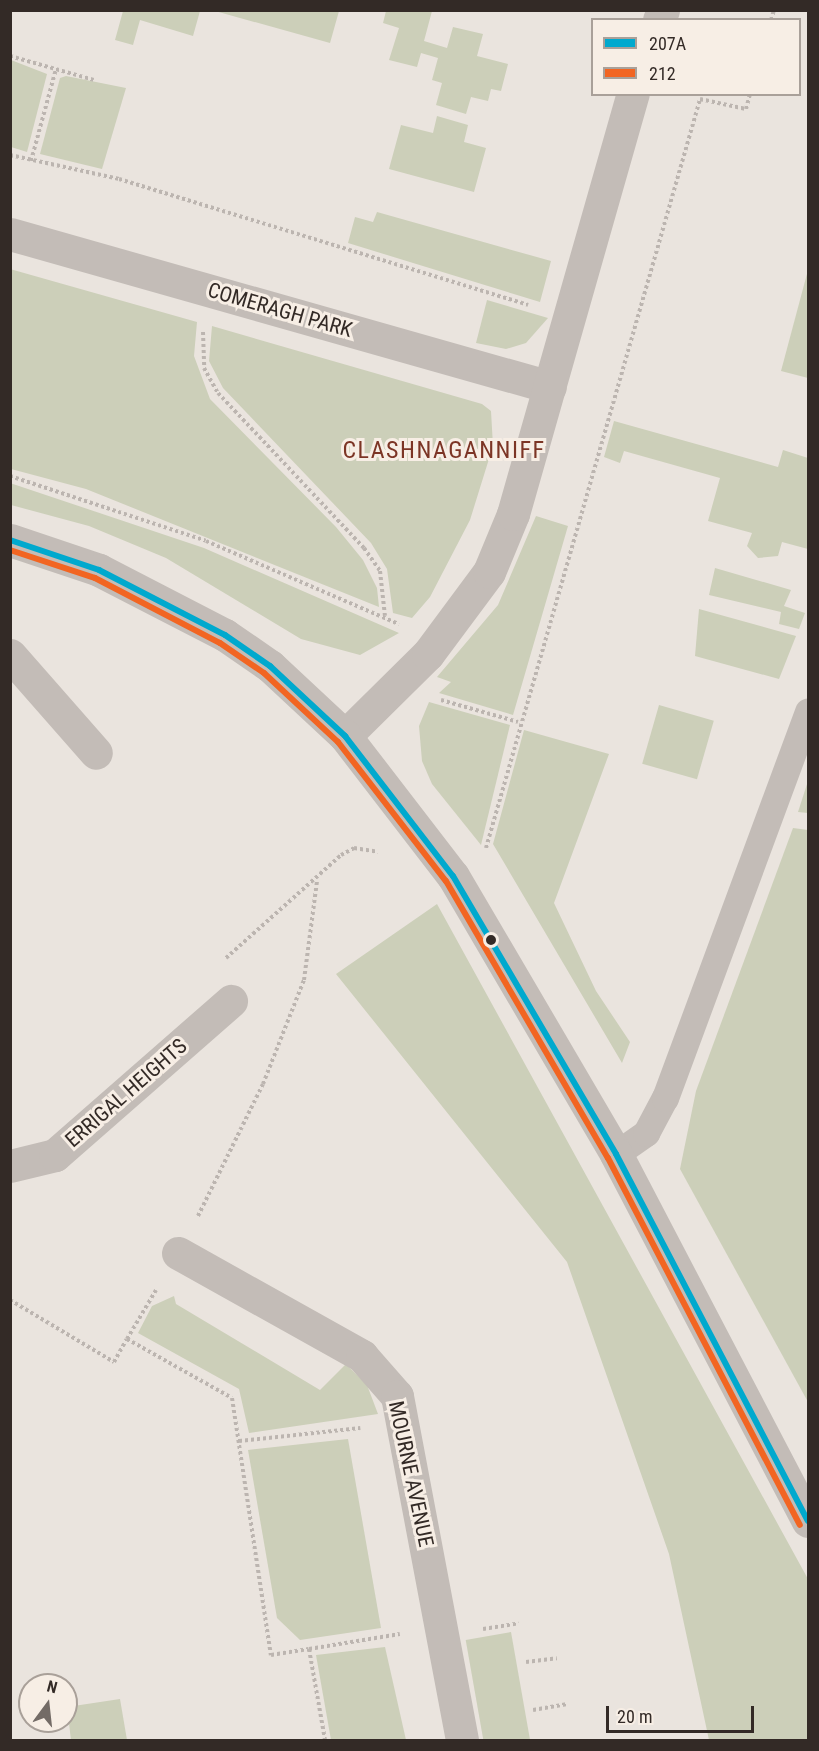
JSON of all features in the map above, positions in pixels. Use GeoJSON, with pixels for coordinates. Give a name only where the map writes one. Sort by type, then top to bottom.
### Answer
{"type":"FeatureCollection","features":[{"type":"Feature","properties":{"kind":"street"},"geometry":{"type":"LineString","coordinates":[[345,736],[397,687],[434,647],[489,572],[513,514],[632,96]]}},
{"type":"Feature","properties":{"kind":"street","name":"COMERAGH PARK"},"geometry":{"type":"LineString","coordinates":[[10,234],[550,387]]}},
{"type":"Feature","properties":{"kind":"street"},"geometry":{"type":"LineString","coordinates":[[10,540],[99,570],[225,634],[270,666],[345,736],[453,876],[616,1154],[808,1521]]}},
{"type":"Feature","properties":{"kind":"street"},"geometry":{"type":"LineString","coordinates":[[10,655],[96,753]]}},
{"type":"Feature","properties":{"kind":"street","name":"ERRIGAL HEIGHTS"},"geometry":{"type":"LineString","coordinates":[[10,1166],[55,1155],[231,1001]]}},
{"type":"Feature","properties":{"kind":"street","name":"MOURNE AVENUE"},"geometry":{"type":"LineString","coordinates":[[178,1253],[362,1356],[397,1396],[462,1740]]}},
{"type":"Feature","properties":{"kind":"lane"},"geometry":{"type":"LineString","coordinates":[[616,1154],[646,1133],[665,1098],[808,712]]}},
{"type":"Feature","properties":{"kind":"path"},"geometry":{"type":"LineString","coordinates":[[10,56],[94,80]]}},
{"type":"Feature","properties":{"kind":"path"},"geometry":{"type":"LineString","coordinates":[[31,161],[56,69]]}},
{"type":"Feature","properties":{"kind":"path"},"geometry":{"type":"LineString","coordinates":[[484,856],[518,723],[700,99],[746,109],[749,96]]}},
{"type":"Feature","properties":{"kind":"path"},"geometry":{"type":"LineString","coordinates":[[10,155],[119,179],[537,308]]}},
{"type":"Feature","properties":{"kind":"path"},"geometry":{"type":"LineString","coordinates":[[213,291],[201,347],[209,376],[218,393],[364,548],[380,572],[385,616]]}},
{"type":"Feature","properties":{"kind":"path"},"geometry":{"type":"LineString","coordinates":[[10,476],[206,541],[385,616],[434,647]]}},
{"type":"Feature","properties":{"kind":"path"},"geometry":{"type":"LineString","coordinates":[[397,687],[518,723]]}},
{"type":"Feature","properties":{"kind":"path"},"geometry":{"type":"LineString","coordinates":[[10,1300],[114,1362],[178,1253],[281,1043],[304,980],[316,880]]}},
{"type":"Feature","properties":{"kind":"path"},"geometry":{"type":"LineString","coordinates":[[127,1339],[232,1398],[270,1655],[442,1627]]}},
{"type":"Feature","properties":{"kind":"path"},"geometry":{"type":"LineString","coordinates":[[239,1441],[348,1431],[401,1417]]}},
{"type":"Feature","properties":{"kind":"path"},"geometry":{"type":"LineString","coordinates":[[309,1649],[325,1740]]}},
{"type":"Feature","properties":{"kind":"path"},"geometry":{"type":"LineString","coordinates":[[526,1662],[557,1658]]}},
{"type":"Feature","properties":{"kind":"path"},"geometry":{"type":"LineString","coordinates":[[533,1710],[567,1704]]}},
{"type":"Feature","properties":{"kind":"green space"},"geometry":{"type":"Polygon","coordinates":[[[123,10],[200,11],[193,36],[140,20],[133,45],[115,40],[123,10]]]}},
{"type":"Feature","properties":{"kind":"green space"},"geometry":{"type":"Polygon","coordinates":[[[339,10],[330,43],[215,11],[339,10]]]}},
{"type":"Feature","properties":{"kind":"green space"},"geometry":{"type":"Polygon","coordinates":[[[386,11],[432,11],[424,41],[447,48],[453,27],[483,34],[477,56],[508,64],[501,91],[491,89],[488,101],[471,97],[466,114],[436,105],[442,83],[432,80],[438,58],[421,53],[417,67],[389,60],[399,28],[383,23],[386,11]]]}},
{"type":"Feature","properties":{"kind":"green space"},"geometry":{"type":"Polygon","coordinates":[[[11,60],[47,74],[27,152],[11,147],[11,60]]]}},
{"type":"Feature","properties":{"kind":"green space"},"geometry":{"type":"Polygon","coordinates":[[[66,76],[126,88],[102,169],[40,154],[60,78],[66,76]]]}},
{"type":"Feature","properties":{"kind":"green space"},"geometry":{"type":"Polygon","coordinates":[[[437,116],[468,125],[464,142],[486,148],[474,192],[389,169],[401,125],[433,133],[437,116]]]}},
{"type":"Feature","properties":{"kind":"green space"},"geometry":{"type":"Polygon","coordinates":[[[377,212],[551,261],[540,302],[348,243],[355,217],[373,222],[377,212]]]}},
{"type":"Feature","properties":{"kind":"green space"},"geometry":{"type":"Polygon","coordinates":[[[10,269],[197,322],[194,356],[210,399],[336,527],[363,560],[377,588],[379,607],[86,489],[11,469],[10,269]]]}},
{"type":"Feature","properties":{"kind":"green space"},"geometry":{"type":"Polygon","coordinates":[[[808,270],[808,378],[781,371],[808,270]]]}},
{"type":"Feature","properties":{"kind":"green space"},"geometry":{"type":"Polygon","coordinates":[[[487,300],[548,318],[526,343],[506,349],[476,343],[487,300]]]}},
{"type":"Feature","properties":{"kind":"green space"},"geometry":{"type":"Polygon","coordinates":[[[212,326],[482,404],[491,411],[493,446],[470,520],[430,597],[412,618],[393,613],[387,569],[371,543],[223,388],[209,361],[212,326]]]}},
{"type":"Feature","properties":{"kind":"green space"},"geometry":{"type":"Polygon","coordinates":[[[614,421],[778,467],[783,450],[808,458],[808,549],[782,542],[778,556],[758,558],[747,546],[752,533],[708,521],[720,478],[624,451],[620,463],[604,457],[614,421]]]}},
{"type":"Feature","properties":{"kind":"green space"},"geometry":{"type":"Polygon","coordinates":[[[10,483],[204,548],[399,633],[360,655],[301,639],[166,558],[89,526],[11,505],[10,483]]]}},
{"type":"Feature","properties":{"kind":"green space"},"geometry":{"type":"Polygon","coordinates":[[[536,516],[568,526],[513,715],[439,693],[451,682],[437,677],[498,605],[536,516]]]}},
{"type":"Feature","properties":{"kind":"green space"},"geometry":{"type":"Polygon","coordinates":[[[715,568],[791,590],[784,606],[805,613],[799,629],[779,624],[781,612],[709,595],[715,568]]]}},
{"type":"Feature","properties":{"kind":"green space"},"geometry":{"type":"Polygon","coordinates":[[[699,609],[796,636],[779,679],[695,656],[699,609]]]}},
{"type":"Feature","properties":{"kind":"green space"},"geometry":{"type":"Polygon","coordinates":[[[429,702],[510,725],[481,845],[432,784],[422,761],[419,726],[429,702]]]}},
{"type":"Feature","properties":{"kind":"green space"},"geometry":{"type":"Polygon","coordinates":[[[659,705],[714,721],[697,779],[642,764],[659,705]]]}},
{"type":"Feature","properties":{"kind":"green space"},"geometry":{"type":"Polygon","coordinates":[[[524,730],[609,754],[554,903],[596,991],[630,1042],[622,1063],[493,844],[524,730]]]}},
{"type":"Feature","properties":{"kind":"green space"},"geometry":{"type":"Polygon","coordinates":[[[808,781],[808,813],[798,812],[808,781]]]}},
{"type":"Feature","properties":{"kind":"green space"},"geometry":{"type":"Polygon","coordinates":[[[793,828],[808,830],[808,1402],[680,1169],[696,1091],[793,828]]]}},
{"type":"Feature","properties":{"kind":"green space"},"geometry":{"type":"Polygon","coordinates":[[[437,904],[808,1579],[808,1740],[709,1740],[669,1554],[567,1262],[336,974],[437,904]]]}},
{"type":"Feature","properties":{"kind":"green space"},"geometry":{"type":"Polygon","coordinates":[[[174,1296],[176,1304],[320,1390],[346,1364],[367,1385],[378,1414],[249,1433],[239,1389],[138,1333],[152,1306],[174,1296]]]}},
{"type":"Feature","properties":{"kind":"green space"},"geometry":{"type":"Polygon","coordinates":[[[348,1439],[381,1628],[300,1640],[277,1618],[248,1450],[348,1439]]]}},
{"type":"Feature","properties":{"kind":"green space"},"geometry":{"type":"Polygon","coordinates":[[[511,1632],[530,1740],[483,1740],[466,1640],[511,1632]]]}},
{"type":"Feature","properties":{"kind":"green space"},"geometry":{"type":"Polygon","coordinates":[[[385,1647],[406,1740],[331,1740],[316,1655],[385,1647]]]}},
{"type":"Feature","properties":{"kind":"green space"},"geometry":{"type":"Polygon","coordinates":[[[120,1699],[127,1740],[71,1740],[70,1733],[78,1733],[78,1705],[120,1699]]]}},
{"type":"Feature","properties":{"kind":"transit line","name":"207A"},"geometry":{"type":"LineString","coordinates":[[10,540],[99,570],[225,635],[270,666],[345,736],[453,876],[616,1154],[808,1521]]}},
{"type":"Feature","properties":{"kind":"transit line","name":"212"},"geometry":{"type":"LineString","coordinates":[[10,550],[95,578],[220,643],[264,673],[338,742],[446,881],[608,1158],[800,1525]]}},
{"type":"Feature","properties":{"kind":"district","name":"CLASHNAGANNIFF"},"geometry":{"type":"Point","coordinates":[444,451]}}]}
